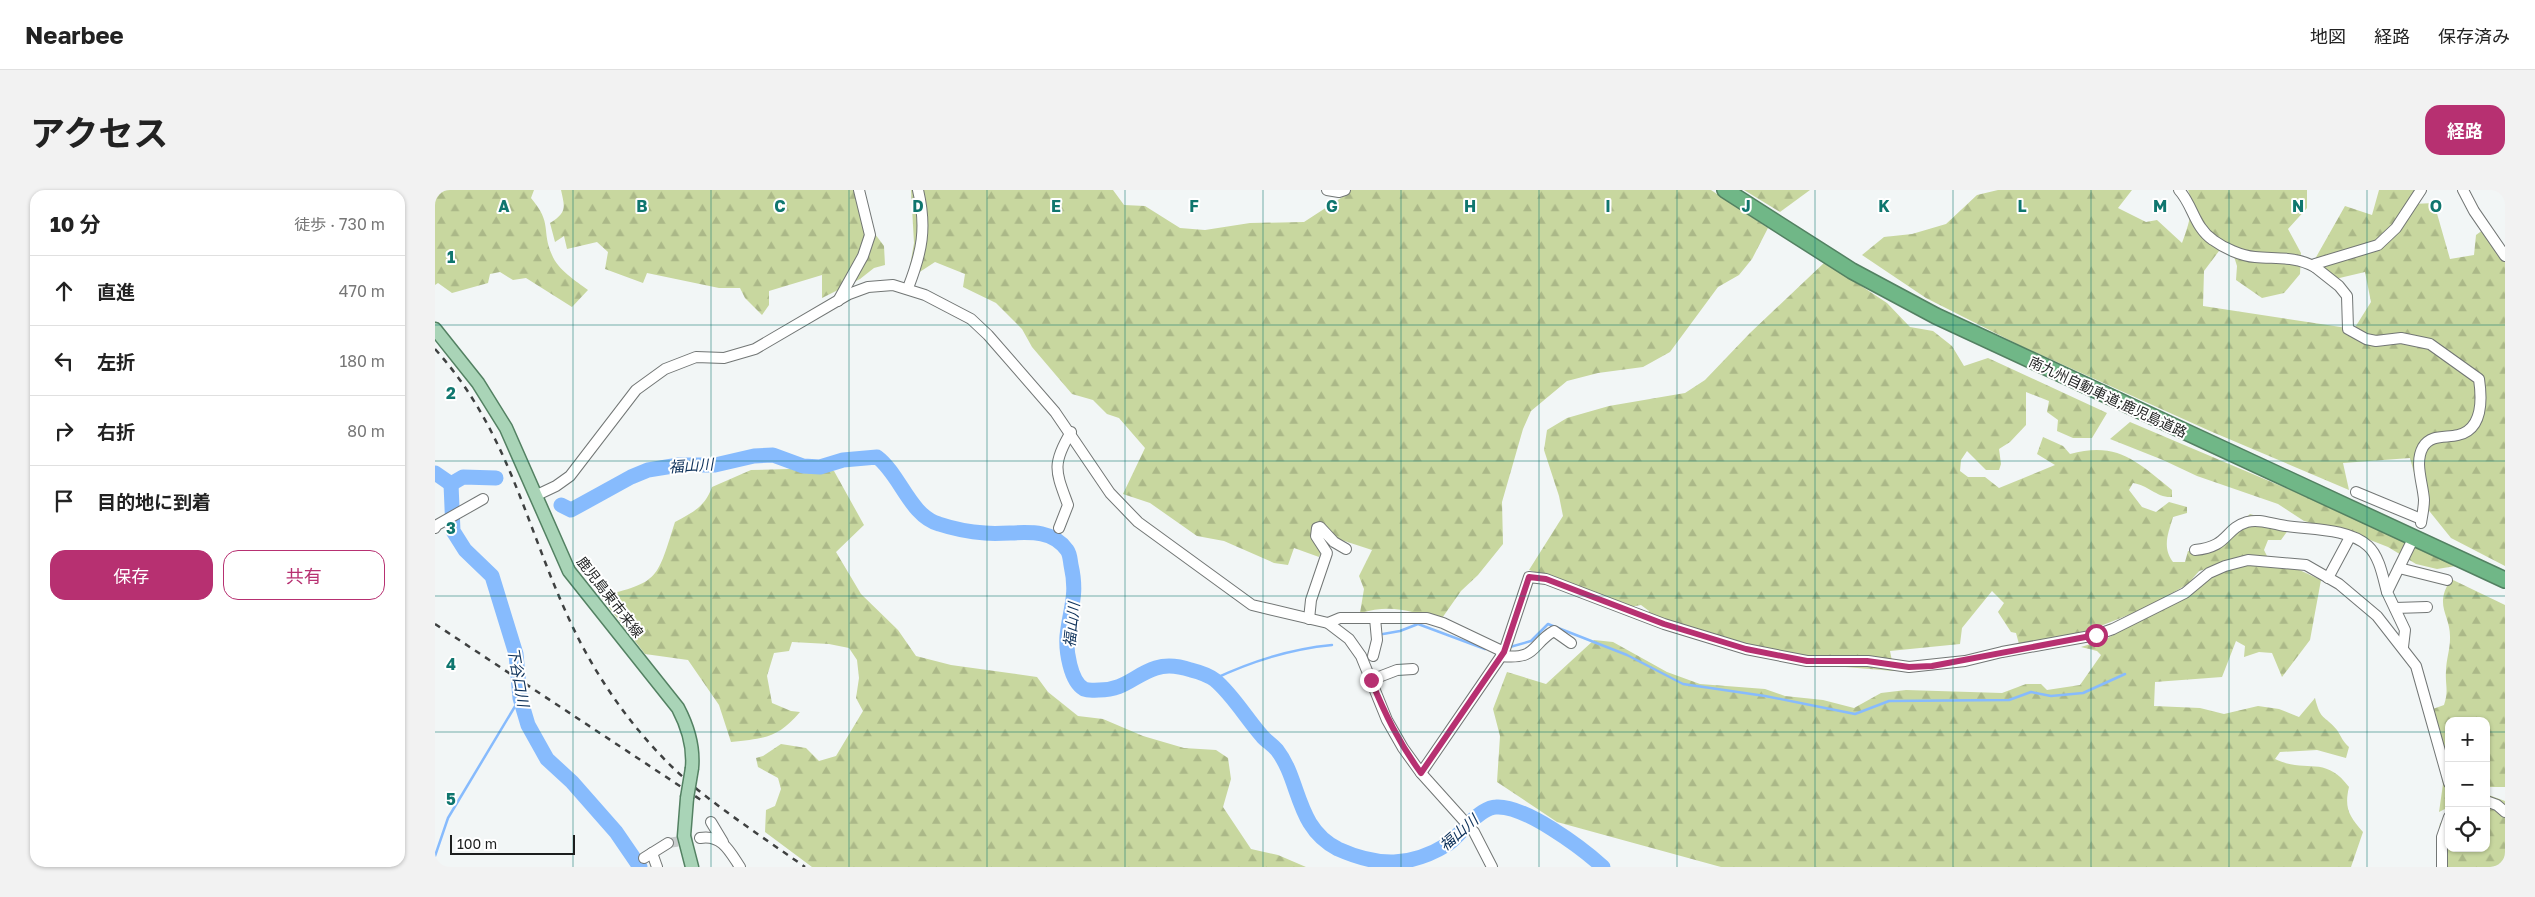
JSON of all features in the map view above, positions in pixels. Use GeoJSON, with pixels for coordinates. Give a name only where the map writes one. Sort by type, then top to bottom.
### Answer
{"type":"FeatureCollection","features":[{"type":"Feature","properties":{"kind":"highway","name":"南九州自動車道;鹿児島道路"},"geometry":{"type":"LineString","coordinates":[[1725,190],[1807,244],[1891,293],[2029,361],[2505,580]]}},
{"type":"Feature","properties":{"kind":"main road","name":"鹿児島東市来線"},"geometry":{"type":"LineString","coordinates":[[435,330],[468,369],[493,406],[519,453],[559,553],[569,571],[678,708],[689,732],[693,748],[684,836],[692,867]]}},
{"type":"Feature","properties":{"kind":"street"},"geometry":{"type":"LineString","coordinates":[[838,301],[863,256],[870,235],[859,190]]}},
{"type":"Feature","properties":{"kind":"street"},"geometry":{"type":"LineString","coordinates":[[908,288],[923,242],[924,218],[918,190]]}},
{"type":"Feature","properties":{"kind":"street"},"geometry":{"type":"LineString","coordinates":[[1327,190],[1339,192],[1345,190]]}},
{"type":"Feature","properties":{"kind":"street"},"geometry":{"type":"LineString","coordinates":[[2179,190],[2198,227],[2213,240],[2241,255],[2288,257],[2304,261],[2315,267],[2339,286],[2347,296],[2348,329],[2355,335],[2375,341],[2401,338],[2430,344],[2479,379],[2482,399],[2477,417],[2469,429],[2459,435],[2437,437],[2427,441],[2423,447],[2419,458],[2424,501],[2421,521],[2355,492]]}},
{"type":"Feature","properties":{"kind":"street"},"geometry":{"type":"LineString","coordinates":[[2315,267],[2315,264],[2378,245],[2395,228],[2421,190]]}},
{"type":"Feature","properties":{"kind":"street"},"geometry":{"type":"LineString","coordinates":[[2463,190],[2474,211],[2505,256]]}},
{"type":"Feature","properties":{"kind":"street"},"geometry":{"type":"LineString","coordinates":[[537,496],[570,476],[636,390],[665,369],[696,357],[724,358],[755,349],[838,301],[867,287],[893,285],[908,288],[971,319],[988,335],[1071,432],[1110,493],[1138,522],[1252,605],[1328,623],[1349,639],[1361,656],[1387,720],[1403,748],[1421,773],[1474,832],[1492,867]]}},
{"type":"Feature","properties":{"kind":"street"},"geometry":{"type":"LineString","coordinates":[[1059,528],[1068,505],[1057,476],[1058,460],[1071,432]]}},
{"type":"Feature","properties":{"kind":"street"},"geometry":{"type":"LineString","coordinates":[[435,528],[483,499]]}},
{"type":"Feature","properties":{"kind":"street"},"geometry":{"type":"LineString","coordinates":[[2195,550],[2217,545],[2239,525],[2259,520],[2280,525],[2325,530],[2350,537],[2368,546],[2375,556],[2387,592],[2405,630],[2403,647]]}},
{"type":"Feature","properties":{"kind":"street"},"geometry":{"type":"LineString","coordinates":[[1309,619],[1311,600],[1327,553],[1316,536],[1317,528],[1320,527],[1334,542],[1346,549]]}},
{"type":"Feature","properties":{"kind":"street"},"geometry":{"type":"LineString","coordinates":[[2328,578],[2350,537]]}},
{"type":"Feature","properties":{"kind":"street"},"geometry":{"type":"LineString","coordinates":[[2387,592],[2411,543]]}},
{"type":"Feature","properties":{"kind":"street"},"geometry":{"type":"LineString","coordinates":[[1421,773],[1503,654],[1529,577],[1546,579],[1664,624],[1746,649],[1807,661],[1867,661],[1909,667],[1965,661],[2096,635],[2113,629],[2185,593],[2209,573],[2249,560],[2306,565],[2328,578],[2377,616],[2403,647],[2419,674],[2445,768]]}},
{"type":"Feature","properties":{"kind":"street"},"geometry":{"type":"LineString","coordinates":[[2399,568],[2447,580]]}},
{"type":"Feature","properties":{"kind":"street"},"geometry":{"type":"LineString","coordinates":[[2395,608],[2427,607]]}},
{"type":"Feature","properties":{"kind":"street"},"geometry":{"type":"LineString","coordinates":[[1328,623],[1340,618],[1427,618],[1443,623],[1514,658],[1530,652],[1554,631],[1571,643]]}},
{"type":"Feature","properties":{"kind":"street"},"geometry":{"type":"LineString","coordinates":[[1373,656],[1377,640],[1375,618]]}},
{"type":"Feature","properties":{"kind":"street"},"geometry":{"type":"LineString","coordinates":[[1371,680],[1397,670],[1413,669]]}},
{"type":"Feature","properties":{"kind":"street"},"geometry":{"type":"LineString","coordinates":[[2490,802],[2497,805],[2505,812]]}},
{"type":"Feature","properties":{"kind":"street"},"geometry":{"type":"LineString","coordinates":[[711,822],[740,867]]}},
{"type":"Feature","properties":{"kind":"street"},"geometry":{"type":"LineString","coordinates":[[2442,867],[2442,838],[2445,829]]}},
{"type":"Feature","properties":{"kind":"street"},"geometry":{"type":"LineString","coordinates":[[700,838],[707,837],[723,842]]}},
{"type":"Feature","properties":{"kind":"street"},"geometry":{"type":"LineString","coordinates":[[657,867],[648,856],[668,842]]}},
{"type":"Feature","properties":{"kind":"green space"},"geometry":{"type":"Polygon","coordinates":[[[435,190],[534,190],[531,198],[542,214],[552,255],[558,266],[588,290],[572,307],[526,278],[513,280],[500,272],[490,274],[488,283],[452,293],[438,283],[435,285],[435,190]]]}},
{"type":"Feature","properties":{"kind":"green space"},"geometry":{"type":"Polygon","coordinates":[[[561,190],[855,190],[872,230],[884,246],[885,265],[874,268],[860,279],[822,298],[822,275],[769,291],[769,305],[762,315],[745,298],[740,288],[719,288],[647,273],[643,283],[605,269],[608,252],[597,242],[567,249],[564,236],[555,242],[550,223],[559,216],[563,209],[561,190]]]}},
{"type":"Feature","properties":{"kind":"green space"},"geometry":{"type":"Polygon","coordinates":[[[911,190],[1113,190],[1124,205],[1145,206],[1180,228],[1205,230],[1250,223],[1304,222],[1344,196],[1348,190],[1711,190],[1768,228],[1752,259],[1739,275],[1718,287],[1670,352],[1643,367],[1598,373],[1567,381],[1531,411],[1523,429],[1502,502],[1503,544],[1478,575],[1461,591],[1440,621],[1400,609],[1371,610],[1360,613],[1364,589],[1359,576],[1372,550],[1326,535],[1319,557],[1294,548],[1288,565],[1274,563],[1224,541],[1197,536],[1150,503],[1123,494],[1145,448],[1119,418],[1107,414],[1093,400],[1072,394],[1032,347],[1022,329],[996,303],[963,287],[965,274],[935,262],[912,277],[910,266],[914,243],[911,190]]]}},
{"type":"Feature","properties":{"kind":"green space"},"geometry":{"type":"Polygon","coordinates":[[[1744,190],[1810,190],[1780,212],[1744,190]]]}},
{"type":"Feature","properties":{"kind":"green space"},"geometry":{"type":"Polygon","coordinates":[[[1998,190],[2132,190],[2118,208],[2146,222],[2157,220],[2182,243],[2191,210],[2188,190],[2307,190],[2307,208],[2288,229],[2301,253],[2300,274],[2284,293],[2262,298],[2236,280],[2237,266],[2232,250],[2219,251],[2204,271],[2203,306],[2354,329],[2371,302],[2365,272],[2331,280],[2315,259],[2345,206],[2372,215],[2379,190],[2417,190],[2413,204],[2434,203],[2450,259],[2474,255],[2476,235],[2487,227],[2505,262],[2505,566],[2451,538],[2422,502],[2410,458],[2343,463],[2349,490],[2210,431],[2019,345],[1926,298],[1862,255],[1884,237],[1912,234],[1946,224],[1977,195],[1998,190]]]}},
{"type":"Feature","properties":{"kind":"green space"},"geometry":{"type":"Polygon","coordinates":[[[1825,262],[1887,303],[1910,327],[1933,331],[1952,346],[1964,366],[1988,358],[2107,413],[2092,438],[2073,438],[2057,431],[2058,420],[2047,412],[2049,401],[2026,392],[2026,425],[2010,442],[1999,449],[2001,464],[1999,470],[1986,470],[1967,451],[1961,460],[1960,471],[1968,477],[1985,477],[1999,488],[2055,465],[2037,454],[2043,437],[2063,446],[2070,454],[2101,450],[2114,452],[2137,463],[2172,490],[2172,497],[2167,497],[2133,483],[2129,490],[2142,507],[2156,512],[2169,502],[2187,507],[2187,513],[2173,517],[2168,535],[2167,546],[2173,562],[2185,562],[2188,551],[2208,552],[2250,514],[2291,526],[2281,540],[2268,540],[2264,550],[2267,556],[2226,563],[2199,571],[2188,584],[2146,608],[2093,629],[2073,643],[2019,644],[2016,633],[2011,632],[1998,612],[2004,603],[1992,591],[1962,628],[1960,644],[1890,651],[1894,671],[1833,666],[1645,620],[1649,611],[1641,605],[1625,608],[1579,588],[1529,570],[1563,516],[1559,496],[1544,450],[1547,430],[1567,418],[1609,406],[1685,393],[1705,380],[1750,333],[1825,262]]]}},
{"type":"Feature","properties":{"kind":"green space"},"geometry":{"type":"Polygon","coordinates":[[[2130,422],[2326,505],[2456,566],[2437,569],[2416,564],[2388,547],[2360,536],[2304,521],[2278,504],[2197,476],[2110,439],[2130,422]]]}},
{"type":"Feature","properties":{"kind":"green space"},"geometry":{"type":"Polygon","coordinates":[[[751,470],[834,471],[864,525],[836,552],[861,594],[898,630],[916,656],[951,665],[1037,677],[1048,692],[1078,716],[1103,719],[1143,736],[1184,748],[1216,750],[1228,758],[1231,779],[1223,807],[1251,849],[1278,855],[1306,867],[812,867],[765,832],[766,810],[775,806],[781,789],[778,778],[758,767],[756,758],[763,756],[781,744],[806,748],[819,761],[836,756],[863,711],[856,698],[859,678],[857,660],[849,648],[829,644],[792,642],[789,651],[774,653],[767,676],[772,703],[791,711],[800,712],[784,728],[769,736],[731,742],[719,705],[688,660],[645,654],[600,596],[635,587],[653,575],[664,555],[675,522],[693,512],[702,504],[712,487],[751,470]]]}},
{"type":"Feature","properties":{"kind":"green space"},"geometry":{"type":"Polygon","coordinates":[[[2282,562],[2321,580],[2310,640],[2282,677],[2272,653],[2259,652],[2244,657],[2245,646],[2236,641],[2222,677],[2155,682],[2154,706],[2200,708],[2224,714],[2258,706],[2279,709],[2299,717],[2315,698],[2321,714],[2333,725],[2349,747],[2346,758],[2317,750],[2280,752],[2275,759],[2286,763],[2315,766],[2332,771],[2349,787],[2347,801],[2349,811],[2363,832],[2351,867],[1721,867],[1557,822],[1497,782],[1500,736],[1493,709],[1507,672],[1546,684],[1594,640],[1613,642],[1667,672],[1700,684],[1765,689],[1785,696],[1823,700],[1854,708],[1881,693],[1906,690],[2002,693],[2026,684],[2041,684],[2047,690],[2080,685],[2101,655],[2097,651],[2081,647],[2106,639],[2170,603],[2196,584],[2239,564],[2282,562]]]}},
{"type":"Feature","properties":{"kind":"green space"},"geometry":{"type":"Polygon","coordinates":[[[2451,579],[2505,605],[2505,787],[2490,787],[2490,717],[2445,717],[2445,809],[2439,812],[2443,784],[2430,710],[2444,705],[2446,695],[2446,667],[2450,630],[2443,604],[2446,589],[2451,579]]]}},
{"type":"Feature","properties":{"kind":"green space"},"geometry":{"type":"Polygon","coordinates":[[[2490,795],[2505,801],[2505,867],[2442,867],[2436,853],[2440,823],[2445,821],[2445,852],[2490,852],[2490,795]]]}},
{"type":"Feature","properties":{"kind":"waterway","name":"福山川"},"geometry":{"type":"LineString","coordinates":[[561,505],[571,510],[631,477],[648,470],[679,465],[715,465],[754,456],[773,455],[803,466],[820,467],[843,460],[877,457],[885,464],[920,513],[929,520],[956,529],[979,533],[1029,532],[1050,536],[1059,542],[1069,553],[1073,576],[1074,593],[1067,636],[1067,649],[1072,672],[1079,685],[1088,690],[1116,688],[1148,671],[1169,666],[1187,669],[1212,678],[1222,686],[1262,736],[1277,750],[1285,762],[1300,803],[1314,829],[1324,840],[1338,849],[1367,859],[1381,861],[1394,862],[1421,857],[1448,844],[1479,815],[1489,808],[1496,807],[1508,808],[1537,820],[1568,839],[1603,867]]}},
{"type":"Feature","properties":{"kind":"waterway","name":"下谷口川"},"geometry":{"type":"LineString","coordinates":[[435,473],[451,484]]}},
{"type":"Feature","properties":{"kind":"waterway","name":"福山川"},"geometry":{"type":"LineString","coordinates":[[451,484],[463,477],[496,478]]}},
{"type":"Feature","properties":{"kind":"waterway","name":"下谷口川"},"geometry":{"type":"LineString","coordinates":[[451,484],[453,531],[465,550],[492,576],[516,654],[520,698],[528,725],[547,759],[572,782],[616,832],[640,867]]}},
{"type":"Feature","properties":{"kind":"waterway"},"geometry":{"type":"LineString","coordinates":[[1383,634],[1400,631],[1418,624],[1485,649]]}},
{"type":"Feature","properties":{"kind":"waterway"},"geometry":{"type":"LineString","coordinates":[[1510,647],[1531,641],[1548,624],[1627,655],[1683,684],[1765,696],[1855,714],[1889,701],[2009,700],[2031,692],[2051,696],[2083,693],[2125,674]]}},
{"type":"Feature","properties":{"kind":"waterway"},"geometry":{"type":"LineString","coordinates":[[1214,679],[1271,657],[1301,649],[1332,645]]}},
{"type":"Feature","properties":{"kind":"waterway"},"geometry":{"type":"LineString","coordinates":[[435,856],[448,818],[520,698]]}},
{"type":"Feature","properties":{"kind":"tunnel"},"geometry":{"type":"LineString","coordinates":[[668,843],[700,838]]}},
{"type":"Feature","properties":{"kind":"railway"},"geometry":{"type":"LineString","coordinates":[[435,349],[460,380],[481,412],[498,445],[569,619],[581,644],[610,692],[643,736],[682,776],[728,813],[805,867]]}},
{"type":"Feature","properties":{"kind":"railway"},"geometry":{"type":"LineString","coordinates":[[435,624],[701,800]]}},
{"type":"Feature","properties":{"kind":"route"},"geometry":{"type":"LineString","coordinates":[[1371,680],[1387,720],[1403,748],[1421,773],[1504,652],[1529,577],[1546,579],[1589,594],[1641,616],[1746,649],[1807,661],[1867,661],[1909,667],[1932,666],[2096,635]]}}]}
